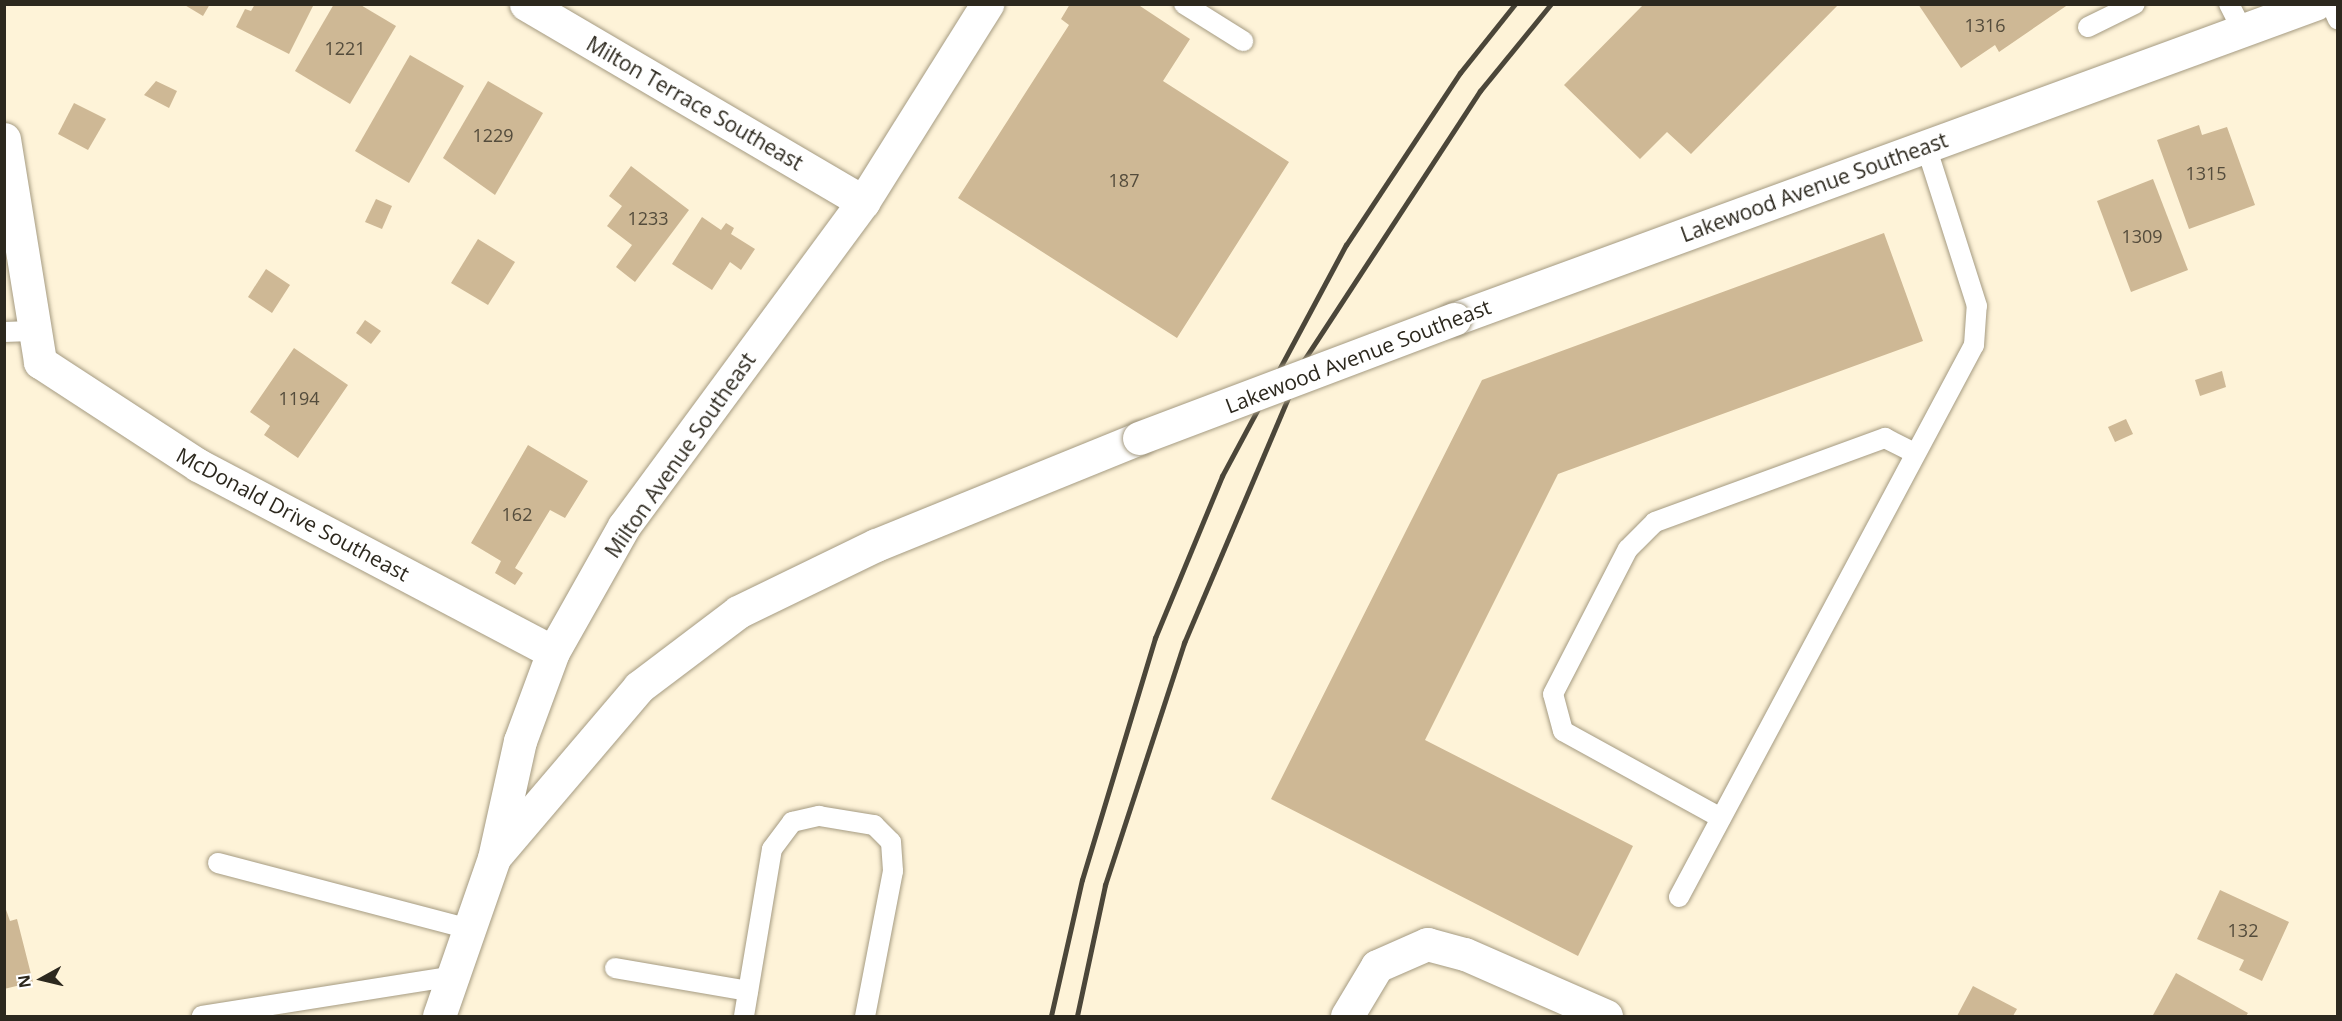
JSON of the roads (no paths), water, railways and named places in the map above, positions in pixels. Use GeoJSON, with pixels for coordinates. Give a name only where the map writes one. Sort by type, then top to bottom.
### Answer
{"type":"FeatureCollection","features":[{"type":"Feature","properties":{"kind":"street","name":"Milton Terrace Southeast"},"geometry":{"type":"LineString","coordinates":[[526,4],[864,202]]}},
{"type":"Feature","properties":{"kind":"street","name":"Milton Avenue Southeast"},"geometry":{"type":"LineString","coordinates":[[439,1017],[494,858],[520,741],[553,652],[624,526],[864,202],[987,4]]}},
{"type":"Feature","properties":{"kind":"street","name":"Lakewood Avenue Southeast"},"geometry":{"type":"LineString","coordinates":[[494,858],[639,687],[738,612],[876,545],[1139,438],[1454,318],[1926,146],[2236,18],[2315,4]]}},
{"type":"Feature","properties":{"kind":"street"},"geometry":{"type":"LineString","coordinates":[[4,139],[18,331]]}},
{"type":"Feature","properties":{"kind":"street","name":"McDonald Drive Southeast"},"geometry":{"type":"LineString","coordinates":[[18,331],[40,362],[198,465],[553,652]]}},
{"type":"Feature","properties":{"kind":"street"},"geometry":{"type":"LineString","coordinates":[[1347,1017],[1377,966],[1427,944],[1466,954],[1606,1017]]}},
{"type":"Feature","properties":{"kind":"lane"},"geometry":{"type":"LineString","coordinates":[[1184,4],[1243,41]]}},
{"type":"Feature","properties":{"kind":"lane"},"geometry":{"type":"LineString","coordinates":[[2088,27],[2135,4]]}},
{"type":"Feature","properties":{"kind":"lane"},"geometry":{"type":"LineString","coordinates":[[2331,4],[2337,20]]}},
{"type":"Feature","properties":{"kind":"lane"},"geometry":{"type":"LineString","coordinates":[[1679,897],[1974,345],[1977,306],[1926,146]]}},
{"type":"Feature","properties":{"kind":"lane"},"geometry":{"type":"LineString","coordinates":[[1721,818],[1563,731],[1552,694],[1628,549],[1655,522],[1885,438],[1916,453]]}},
{"type":"Feature","properties":{"kind":"lane"},"geometry":{"type":"LineString","coordinates":[[744,1017],[772,849],[792,822],[819,816],[874,825],[891,842],[894,871],[865,1017]]}},
{"type":"Feature","properties":{"kind":"lane"},"geometry":{"type":"LineString","coordinates":[[218,863],[470,929]]}},
{"type":"Feature","properties":{"kind":"lane"},"geometry":{"type":"LineString","coordinates":[[615,968],[748,991]]}},
{"type":"Feature","properties":{"kind":"lane"},"geometry":{"type":"LineString","coordinates":[[202,1017],[454,976]]}},
{"type":"Feature","properties":{"kind":"railway"},"geometry":{"type":"LineString","coordinates":[[1051,1016],[1082,880],[1155,638],[1222,476],[1346,245],[1460,73],[1515,4]]}},
{"type":"Feature","properties":{"kind":"railway"},"geometry":{"type":"LineString","coordinates":[[1077,1016],[1105,885],[1184,643],[1304,360],[1480,91],[1551,4]]}}]}
